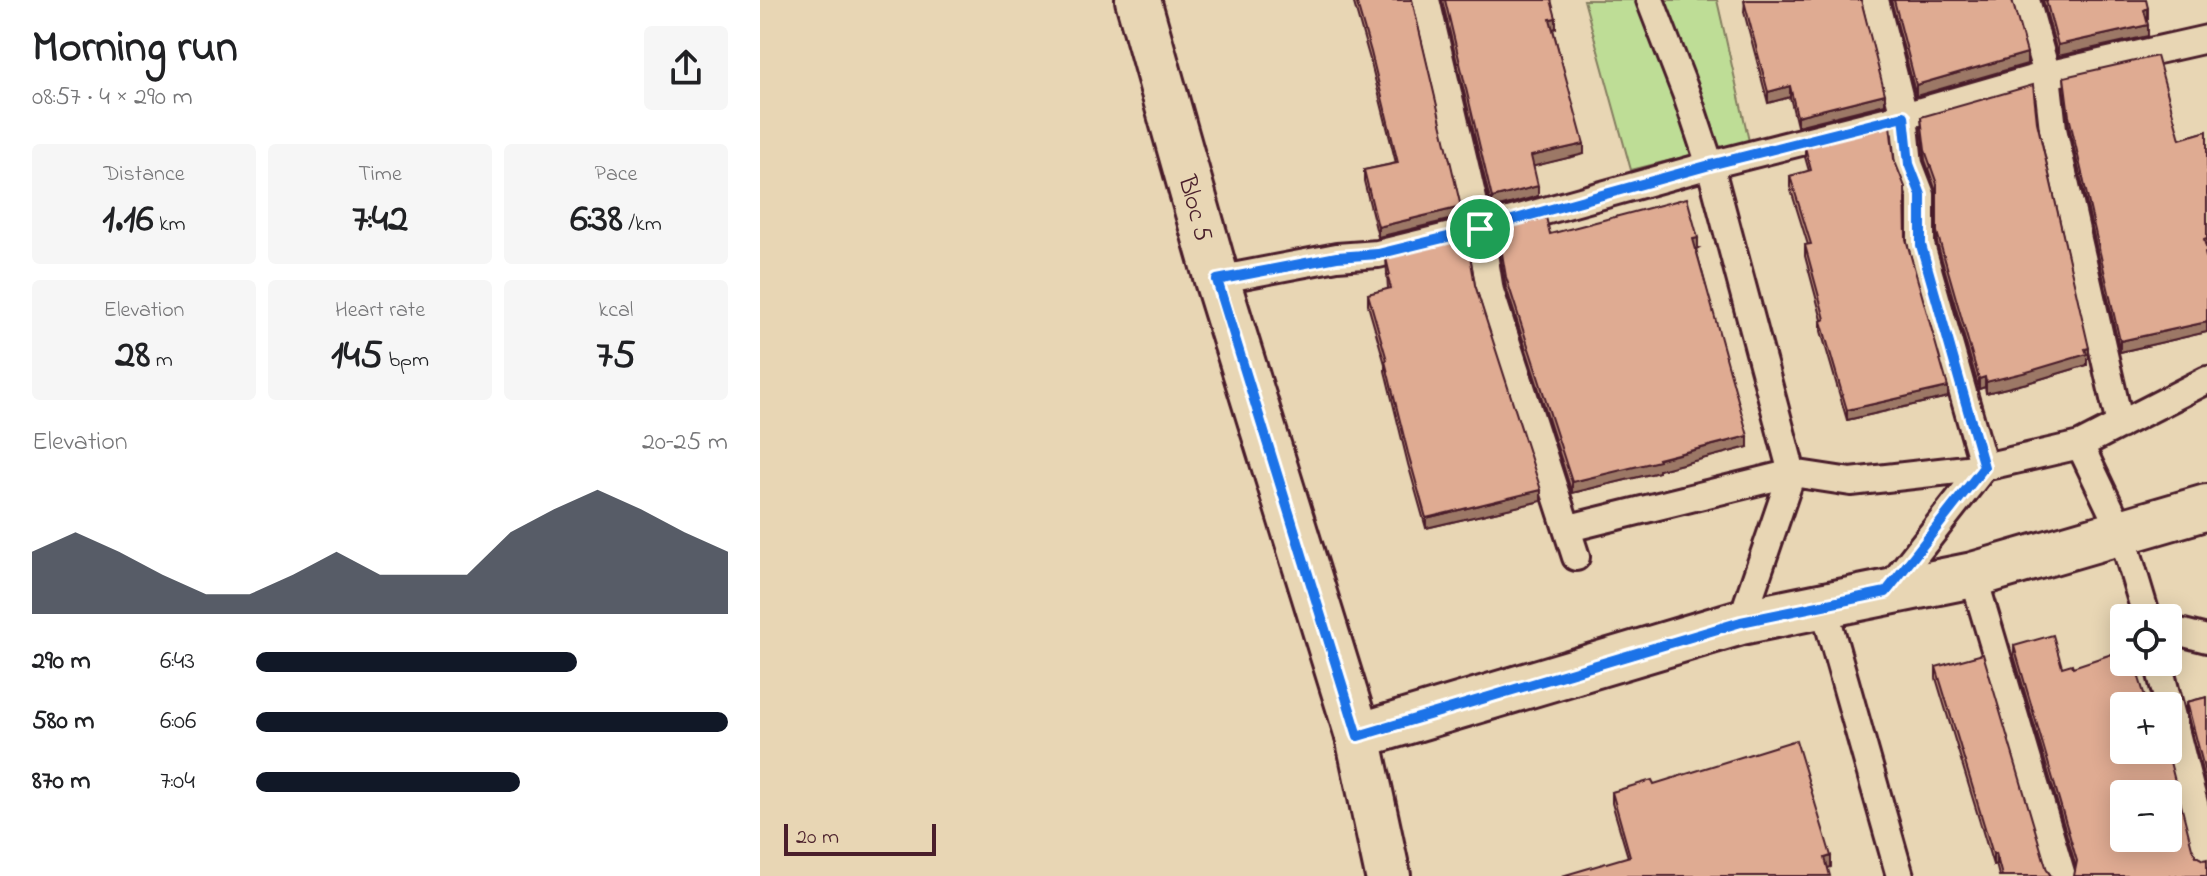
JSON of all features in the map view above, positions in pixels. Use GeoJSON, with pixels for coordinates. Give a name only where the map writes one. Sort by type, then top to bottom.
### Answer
{"type":"FeatureCollection","features":[{"type":"Feature","properties":{"kind":"street","name":"Bloc 5"},"geometry":{"type":"LineString","coordinates":[[1138,0],[1217,280],[1358,736],[1388,876]]}},
{"type":"Feature","properties":{"kind":"street"},"geometry":{"type":"LineString","coordinates":[[1358,736],[1741,622],[1973,575],[2207,507]]}},
{"type":"Feature","properties":{"kind":"lane"},"geometry":{"type":"LineString","coordinates":[[1426,0],[1480,229],[1494,304],[1576,557]]}},
{"type":"Feature","properties":{"kind":"lane"},"geometry":{"type":"LineString","coordinates":[[1650,0],[1710,165],[1792,473],[1741,622]]}},
{"type":"Feature","properties":{"kind":"lane"},"geometry":{"type":"LineString","coordinates":[[1875,0],[1904,116],[1909,164],[1921,195],[1921,245],[1984,467]]}},
{"type":"Feature","properties":{"kind":"lane"},"geometry":{"type":"LineString","coordinates":[[2026,0],[2047,75],[2053,129],[2120,425]]}},
{"type":"Feature","properties":{"kind":"lane"},"geometry":{"type":"LineString","coordinates":[[1217,280],[1337,257],[1378,254],[1904,116],[2047,75],[2207,39]]}},
{"type":"Feature","properties":{"kind":"lane"},"geometry":{"type":"LineString","coordinates":[[1569,528],[1792,473],[1851,482],[1984,467],[2080,445],[2207,380]]}},
{"type":"Feature","properties":{"kind":"lane"},"geometry":{"type":"LineString","coordinates":[[2080,445],[2121,531],[2143,604]]}},
{"type":"Feature","properties":{"kind":"lane"},"geometry":{"type":"LineString","coordinates":[[1886,592],[1984,467]]}},
{"type":"Feature","properties":{"kind":"lane"},"geometry":{"type":"LineString","coordinates":[[1973,575],[2062,876]]}},
{"type":"Feature","properties":{"kind":"lane"},"geometry":{"type":"LineString","coordinates":[[1823,604],[1900,876]]}},
{"type":"Feature","properties":{"kind":"lane"},"geometry":{"type":"LineString","coordinates":[[2182,633],[2207,639]]}},
{"type":"Feature","properties":{"kind":"lane"},"geometry":{"type":"LineString","coordinates":[[2162,676],[2207,855]]}},
{"type":"Feature","properties":{"kind":"green space"},"geometry":{"type":"Polygon","coordinates":[[[1584,0],[1717,0],[1749,141],[1631,170],[1584,0]]]}},
{"type":"Feature","properties":{"kind":"building"},"geometry":{"type":"Polygon","coordinates":[[[1356,0],[1412,0],[1461,207],[1378,227],[1364,170],[1398,163],[1356,0]]]}},
{"type":"Feature","properties":{"kind":"building"},"geometry":{"type":"Polygon","coordinates":[[[1445,0],[1551,0],[1556,18],[1550,19],[1584,144],[1531,156],[1538,186],[1492,198],[1445,0]]]}},
{"type":"Feature","properties":{"kind":"building"},"geometry":{"type":"Polygon","coordinates":[[[1861,0],[1885,94],[1797,116],[1790,86],[1768,92],[1744,1],[1861,0]]]}},
{"type":"Feature","properties":{"kind":"building"},"geometry":{"type":"Polygon","coordinates":[[[1894,0],[2012,0],[2027,53],[1916,85],[1894,0]]]}},
{"type":"Feature","properties":{"kind":"building"},"geometry":{"type":"Polygon","coordinates":[[[2046,0],[2146,0],[2148,8],[2144,10],[2148,25],[2058,45],[2046,0]]]}},
{"type":"Feature","properties":{"kind":"building"},"geometry":{"type":"Polygon","coordinates":[[[2157,56],[2180,139],[2207,131],[2207,239],[2204,240],[2207,251],[2207,322],[2120,341],[2069,116],[2064,77],[2157,56]]]}},
{"type":"Feature","properties":{"kind":"building"},"geometry":{"type":"Polygon","coordinates":[[[2033,85],[2037,122],[2089,348],[2085,349],[2087,354],[1986,382],[1985,377],[1979,379],[1937,232],[1937,184],[1925,150],[1921,117],[2033,85]]]}},
{"type":"Feature","properties":{"kind":"building"},"geometry":{"type":"Polygon","coordinates":[[[1890,125],[1894,159],[1905,187],[1906,239],[1948,387],[1847,410],[1821,321],[1825,319],[1805,245],[1811,244],[1790,176],[1811,170],[1805,147],[1890,125]]]}},
{"type":"Feature","properties":{"kind":"building"},"geometry":{"type":"Polygon","coordinates":[[[1687,198],[1698,238],[1693,239],[1748,436],[1572,482],[1506,277],[1498,230],[1546,217],[1550,234],[1687,198]]]}},
{"type":"Feature","properties":{"kind":"building"},"geometry":{"type":"Polygon","coordinates":[[[1467,238],[1475,285],[1541,490],[1426,518],[1368,294],[1391,288],[1386,258],[1467,238]]]}},
{"type":"Feature","properties":{"kind":"building"},"geometry":{"type":"Polygon","coordinates":[[[2053,635],[2062,667],[2072,664],[2073,667],[2110,655],[2110,676],[2138,676],[2144,692],[2110,692],[2110,764],[2171,764],[2175,780],[2110,780],[2110,852],[2182,852],[2182,809],[2192,848],[2196,856],[2207,859],[2207,876],[2074,876],[2077,861],[2014,646],[2053,635]]]}},
{"type":"Feature","properties":{"kind":"building"},"geometry":{"type":"Polygon","coordinates":[[[1983,654],[2051,876],[2002,876],[1996,853],[1993,854],[1936,667],[1983,654]]]}},
{"type":"Feature","properties":{"kind":"building"},"geometry":{"type":"Polygon","coordinates":[[[2207,697],[2207,780],[2187,702],[2207,697]]]}},
{"type":"Feature","properties":{"kind":"building"},"geometry":{"type":"Polygon","coordinates":[[[1796,740],[1831,856],[1825,858],[1830,876],[1562,876],[1630,856],[1612,792],[1652,780],[1654,784],[1796,740]]]}},
{"type":"Feature","properties":{"kind":"route"},"geometry":{"type":"LineString","coordinates":[[1904,116],[1909,164],[1921,195],[1921,245],[1984,467],[1886,592],[1741,622],[1358,736],[1217,280],[1337,257],[1378,254],[1480,229],[1710,165],[1904,116]]}}]}
